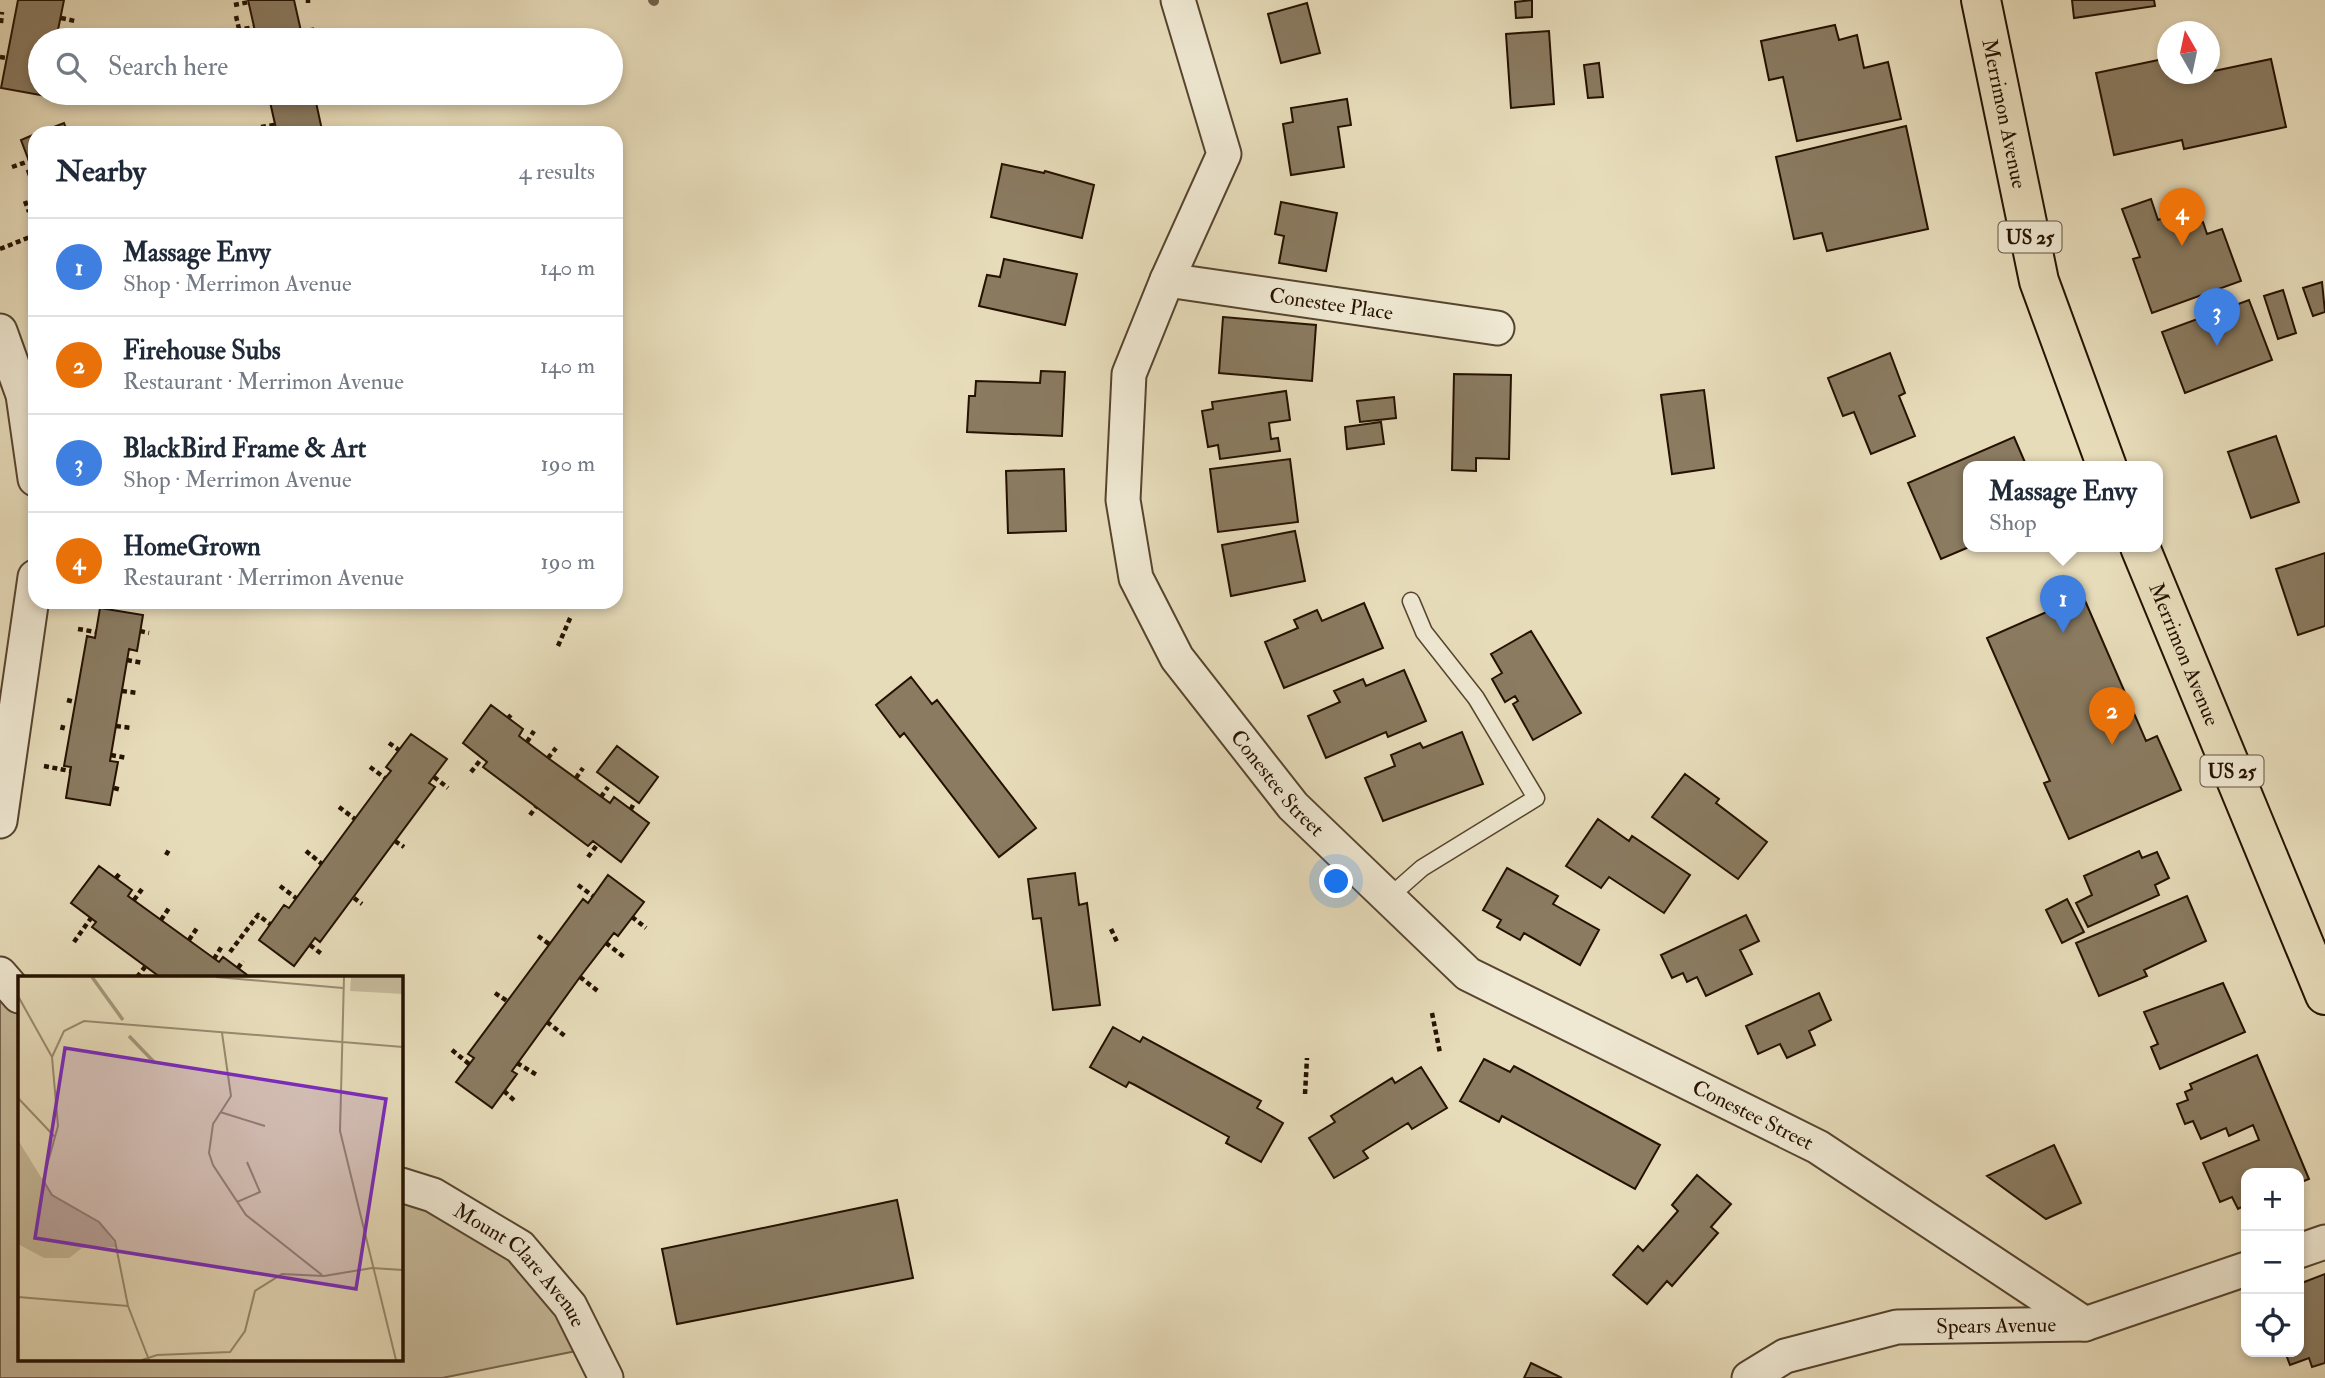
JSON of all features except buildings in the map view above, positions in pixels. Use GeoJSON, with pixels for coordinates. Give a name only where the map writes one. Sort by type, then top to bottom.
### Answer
{"type":"FeatureCollection","features":[{"type":"Feature","properties":{"kind":"main road","name":"Merrimon Avenue"},"geometry":{"type":"LineString","coordinates":[[1981,0],[2039,281],[2105,461]]}},
{"type":"Feature","properties":{"kind":"main road","name":"Merrimon Avenue"},"geometry":{"type":"LineString","coordinates":[[2142,552],[2325,995]]}},
{"type":"Feature","properties":{"kind":"street","name":"Conestee Street"},"geometry":{"type":"LineString","coordinates":[[1178,0],[1224,154],[1167,280],[1129,374],[1124,500],[1136,578],[1177,658],[1293,806],[1468,974],[1818,1147],[2085,1324]]}},
{"type":"Feature","properties":{"kind":"street","name":"Conestee Place"},"geometry":{"type":"LineString","coordinates":[[1167,280],[1497,328]]}},
{"type":"Feature","properties":{"kind":"street"},"geometry":{"type":"LineString","coordinates":[[0,331],[23,395],[28,430]]}},
{"type":"Feature","properties":{"kind":"street"},"geometry":{"type":"LineString","coordinates":[[0,821],[12,630],[28,593]]}},
{"type":"Feature","properties":{"kind":"street"},"geometry":{"type":"LineString","coordinates":[[0,974],[18,995]]}},
{"type":"Feature","properties":{"kind":"street","name":"Mount Clare Avenue"},"geometry":{"type":"LineString","coordinates":[[402,1185],[433,1195],[520,1247],[570,1306],[606,1378]]}},
{"type":"Feature","properties":{"kind":"street"},"geometry":{"type":"LineString","coordinates":[[2304,1249],[2325,1242]]}},
{"type":"Feature","properties":{"kind":"street","name":"Spears Avenue"},"geometry":{"type":"LineString","coordinates":[[1749,1378],[1785,1356],[1897,1326],[2085,1324],[2241,1271]]}},
{"type":"Feature","properties":{"kind":"lane"},"geometry":{"type":"LineString","coordinates":[[1388,898],[1422,868],[1536,797],[1476,698],[1424,632],[1411,601]]}},
{"type":"Feature","properties":{"kind":"path"},"geometry":{"type":"LineString","coordinates":[[234,5],[249,2]]}},
{"type":"Feature","properties":{"kind":"path"},"geometry":{"type":"LineString","coordinates":[[1,23],[2,12]]}},
{"type":"Feature","properties":{"kind":"path"},"geometry":{"type":"LineString","coordinates":[[236,16],[239,28]]}},
{"type":"Feature","properties":{"kind":"path"},"geometry":{"type":"LineString","coordinates":[[61,18],[75,21]]}},
{"type":"Feature","properties":{"kind":"path"},"geometry":{"type":"LineString","coordinates":[[246,28],[254,27]]}},
{"type":"Feature","properties":{"kind":"path"},"geometry":{"type":"LineString","coordinates":[[0,57],[7,58]]}},
{"type":"Feature","properties":{"kind":"path"},"geometry":{"type":"LineString","coordinates":[[268,126],[275,125]]}},
{"type":"Feature","properties":{"kind":"path"},"geometry":{"type":"LineString","coordinates":[[12,167],[28,161]]}},
{"type":"Feature","properties":{"kind":"path"},"geometry":{"type":"LineString","coordinates":[[25,201],[28,209]]}},
{"type":"Feature","properties":{"kind":"path"},"geometry":{"type":"LineString","coordinates":[[0,249],[28,238]]}},
{"type":"Feature","properties":{"kind":"path"},"geometry":{"type":"LineString","coordinates":[[558,646],[571,617]]}},
{"type":"Feature","properties":{"kind":"path"},"geometry":{"type":"LineString","coordinates":[[78,629],[96,632]]}},
{"type":"Feature","properties":{"kind":"path"},"geometry":{"type":"LineString","coordinates":[[140,631],[149,633]]}},
{"type":"Feature","properties":{"kind":"path"},"geometry":{"type":"LineString","coordinates":[[127,660],[143,663]]}},
{"type":"Feature","properties":{"kind":"path"},"geometry":{"type":"LineString","coordinates":[[122,691],[138,693]]}},
{"type":"Feature","properties":{"kind":"path"},"geometry":{"type":"LineString","coordinates":[[67,700],[75,702]]}},
{"type":"Feature","properties":{"kind":"path"},"geometry":{"type":"LineString","coordinates":[[62,730],[64,722]]}},
{"type":"Feature","properties":{"kind":"path"},"geometry":{"type":"LineString","coordinates":[[116,726],[132,728]]}},
{"type":"Feature","properties":{"kind":"path"},"geometry":{"type":"LineString","coordinates":[[527,742],[534,732]]}},
{"type":"Feature","properties":{"kind":"path"},"geometry":{"type":"LineString","coordinates":[[389,743],[399,750]]}},
{"type":"Feature","properties":{"kind":"path"},"geometry":{"type":"LineString","coordinates":[[548,758],[555,748]]}},
{"type":"Feature","properties":{"kind":"path"},"geometry":{"type":"LineString","coordinates":[[111,755],[127,758]]}},
{"type":"Feature","properties":{"kind":"path"},"geometry":{"type":"LineString","coordinates":[[471,772],[482,758]]}},
{"type":"Feature","properties":{"kind":"path"},"geometry":{"type":"LineString","coordinates":[[370,767],[385,778]]}},
{"type":"Feature","properties":{"kind":"path"},"geometry":{"type":"LineString","coordinates":[[56,768],[71,771]]}},
{"type":"Feature","properties":{"kind":"path"},"geometry":{"type":"LineString","coordinates":[[576,778],[583,768]]}},
{"type":"Feature","properties":{"kind":"path"},"geometry":{"type":"LineString","coordinates":[[434,777],[448,788]]}},
{"type":"Feature","properties":{"kind":"path"},"geometry":{"type":"LineString","coordinates":[[601,797],[608,787]]}},
{"type":"Feature","properties":{"kind":"path"},"geometry":{"type":"LineString","coordinates":[[114,788],[121,790]]}},
{"type":"Feature","properties":{"kind":"path"},"geometry":{"type":"LineString","coordinates":[[339,807],[355,819]]}},
{"type":"Feature","properties":{"kind":"path"},"geometry":{"type":"LineString","coordinates":[[530,815],[536,807]]}},
{"type":"Feature","properties":{"kind":"path"},"geometry":{"type":"LineString","coordinates":[[395,841],[404,847]]}},
{"type":"Feature","properties":{"kind":"path"},"geometry":{"type":"LineString","coordinates":[[588,857],[597,845]]}},
{"type":"Feature","properties":{"kind":"path"},"geometry":{"type":"LineString","coordinates":[[166,855],[170,848]]}},
{"type":"Feature","properties":{"kind":"path"},"geometry":{"type":"LineString","coordinates":[[306,851],[322,863]]}},
{"type":"Feature","properties":{"kind":"path"},"geometry":{"type":"LineString","coordinates":[[116,878],[120,873]]}},
{"type":"Feature","properties":{"kind":"path"},"geometry":{"type":"LineString","coordinates":[[578,885],[593,896]]}},
{"type":"Feature","properties":{"kind":"path"},"geometry":{"type":"LineString","coordinates":[[280,886],[296,898]]}},
{"type":"Feature","properties":{"kind":"path"},"geometry":{"type":"LineString","coordinates":[[134,900],[142,889]]}},
{"type":"Feature","properties":{"kind":"path"},"geometry":{"type":"LineString","coordinates":[[354,898],[362,904]]}},
{"type":"Feature","properties":{"kind":"path"},"geometry":{"type":"LineString","coordinates":[[161,920],[169,908]]}},
{"type":"Feature","properties":{"kind":"path"},"geometry":{"type":"LineString","coordinates":[[230,952],[258,915],[270,924]]}},
{"type":"Feature","properties":{"kind":"path"},"geometry":{"type":"LineString","coordinates":[[632,917],[646,928]]}},
{"type":"Feature","properties":{"kind":"path"},"geometry":{"type":"LineString","coordinates":[[74,942],[91,918]]}},
{"type":"Feature","properties":{"kind":"path"},"geometry":{"type":"LineString","coordinates":[[189,940],[197,929]]}},
{"type":"Feature","properties":{"kind":"path"},"geometry":{"type":"LineString","coordinates":[[1111,929],[1118,944]]}},
{"type":"Feature","properties":{"kind":"path"},"geometry":{"type":"LineString","coordinates":[[538,936],[549,944]]}},
{"type":"Feature","properties":{"kind":"path"},"geometry":{"type":"LineString","coordinates":[[606,943],[624,957]]}},
{"type":"Feature","properties":{"kind":"path"},"geometry":{"type":"LineString","coordinates":[[310,945],[323,955]]}},
{"type":"Feature","properties":{"kind":"path"},"geometry":{"type":"LineString","coordinates":[[214,959],[222,946]]}},
{"type":"Feature","properties":{"kind":"path"},"geometry":{"type":"LineString","coordinates":[[238,968],[243,961]]}},
{"type":"Feature","properties":{"kind":"path"},"geometry":{"type":"LineString","coordinates":[[138,976],[145,967]]}},
{"type":"Feature","properties":{"kind":"path"},"geometry":{"type":"LineString","coordinates":[[580,978],[599,992]]}},
{"type":"Feature","properties":{"kind":"path"},"geometry":{"type":"LineString","coordinates":[[495,993],[507,1001]]}},
{"type":"Feature","properties":{"kind":"path"},"geometry":{"type":"LineString","coordinates":[[1432,1013],[1440,1053]]}},
{"type":"Feature","properties":{"kind":"path"},"geometry":{"type":"LineString","coordinates":[[547,1022],[565,1036]]}},
{"type":"Feature","properties":{"kind":"path"},"geometry":{"type":"LineString","coordinates":[[452,1050],[469,1065]]}},
{"type":"Feature","properties":{"kind":"path"},"geometry":{"type":"LineString","coordinates":[[1305,1094],[1307,1058]]}},
{"type":"Feature","properties":{"kind":"path"},"geometry":{"type":"LineString","coordinates":[[517,1063],[537,1076]]}},
{"type":"Feature","properties":{"kind":"path"},"geometry":{"type":"LineString","coordinates":[[504,1091],[516,1102]]}},
{"type":"Feature","properties":{"kind":"shaded area"},"geometry":{"type":"Polygon","coordinates":[[[0,965],[18,988],[18,1360],[402,1360],[402,1184],[520,1247],[591,1348],[442,1378],[0,1378],[0,965]]]}},
{"type":"Feature","properties":{"kind":"place","name":"HomeGrown"},"geometry":{"type":"Point","coordinates":[2182,246]}},
{"type":"Feature","properties":{"kind":"place","name":"BlackBird Frame & Art"},"geometry":{"type":"Point","coordinates":[2217,346]}},
{"type":"Feature","properties":{"kind":"place","name":"Massage Envy"},"geometry":{"type":"Point","coordinates":[2063,633]}},
{"type":"Feature","properties":{"kind":"place","name":"Firehouse Subs"},"geometry":{"type":"Point","coordinates":[2112,745]}}]}
